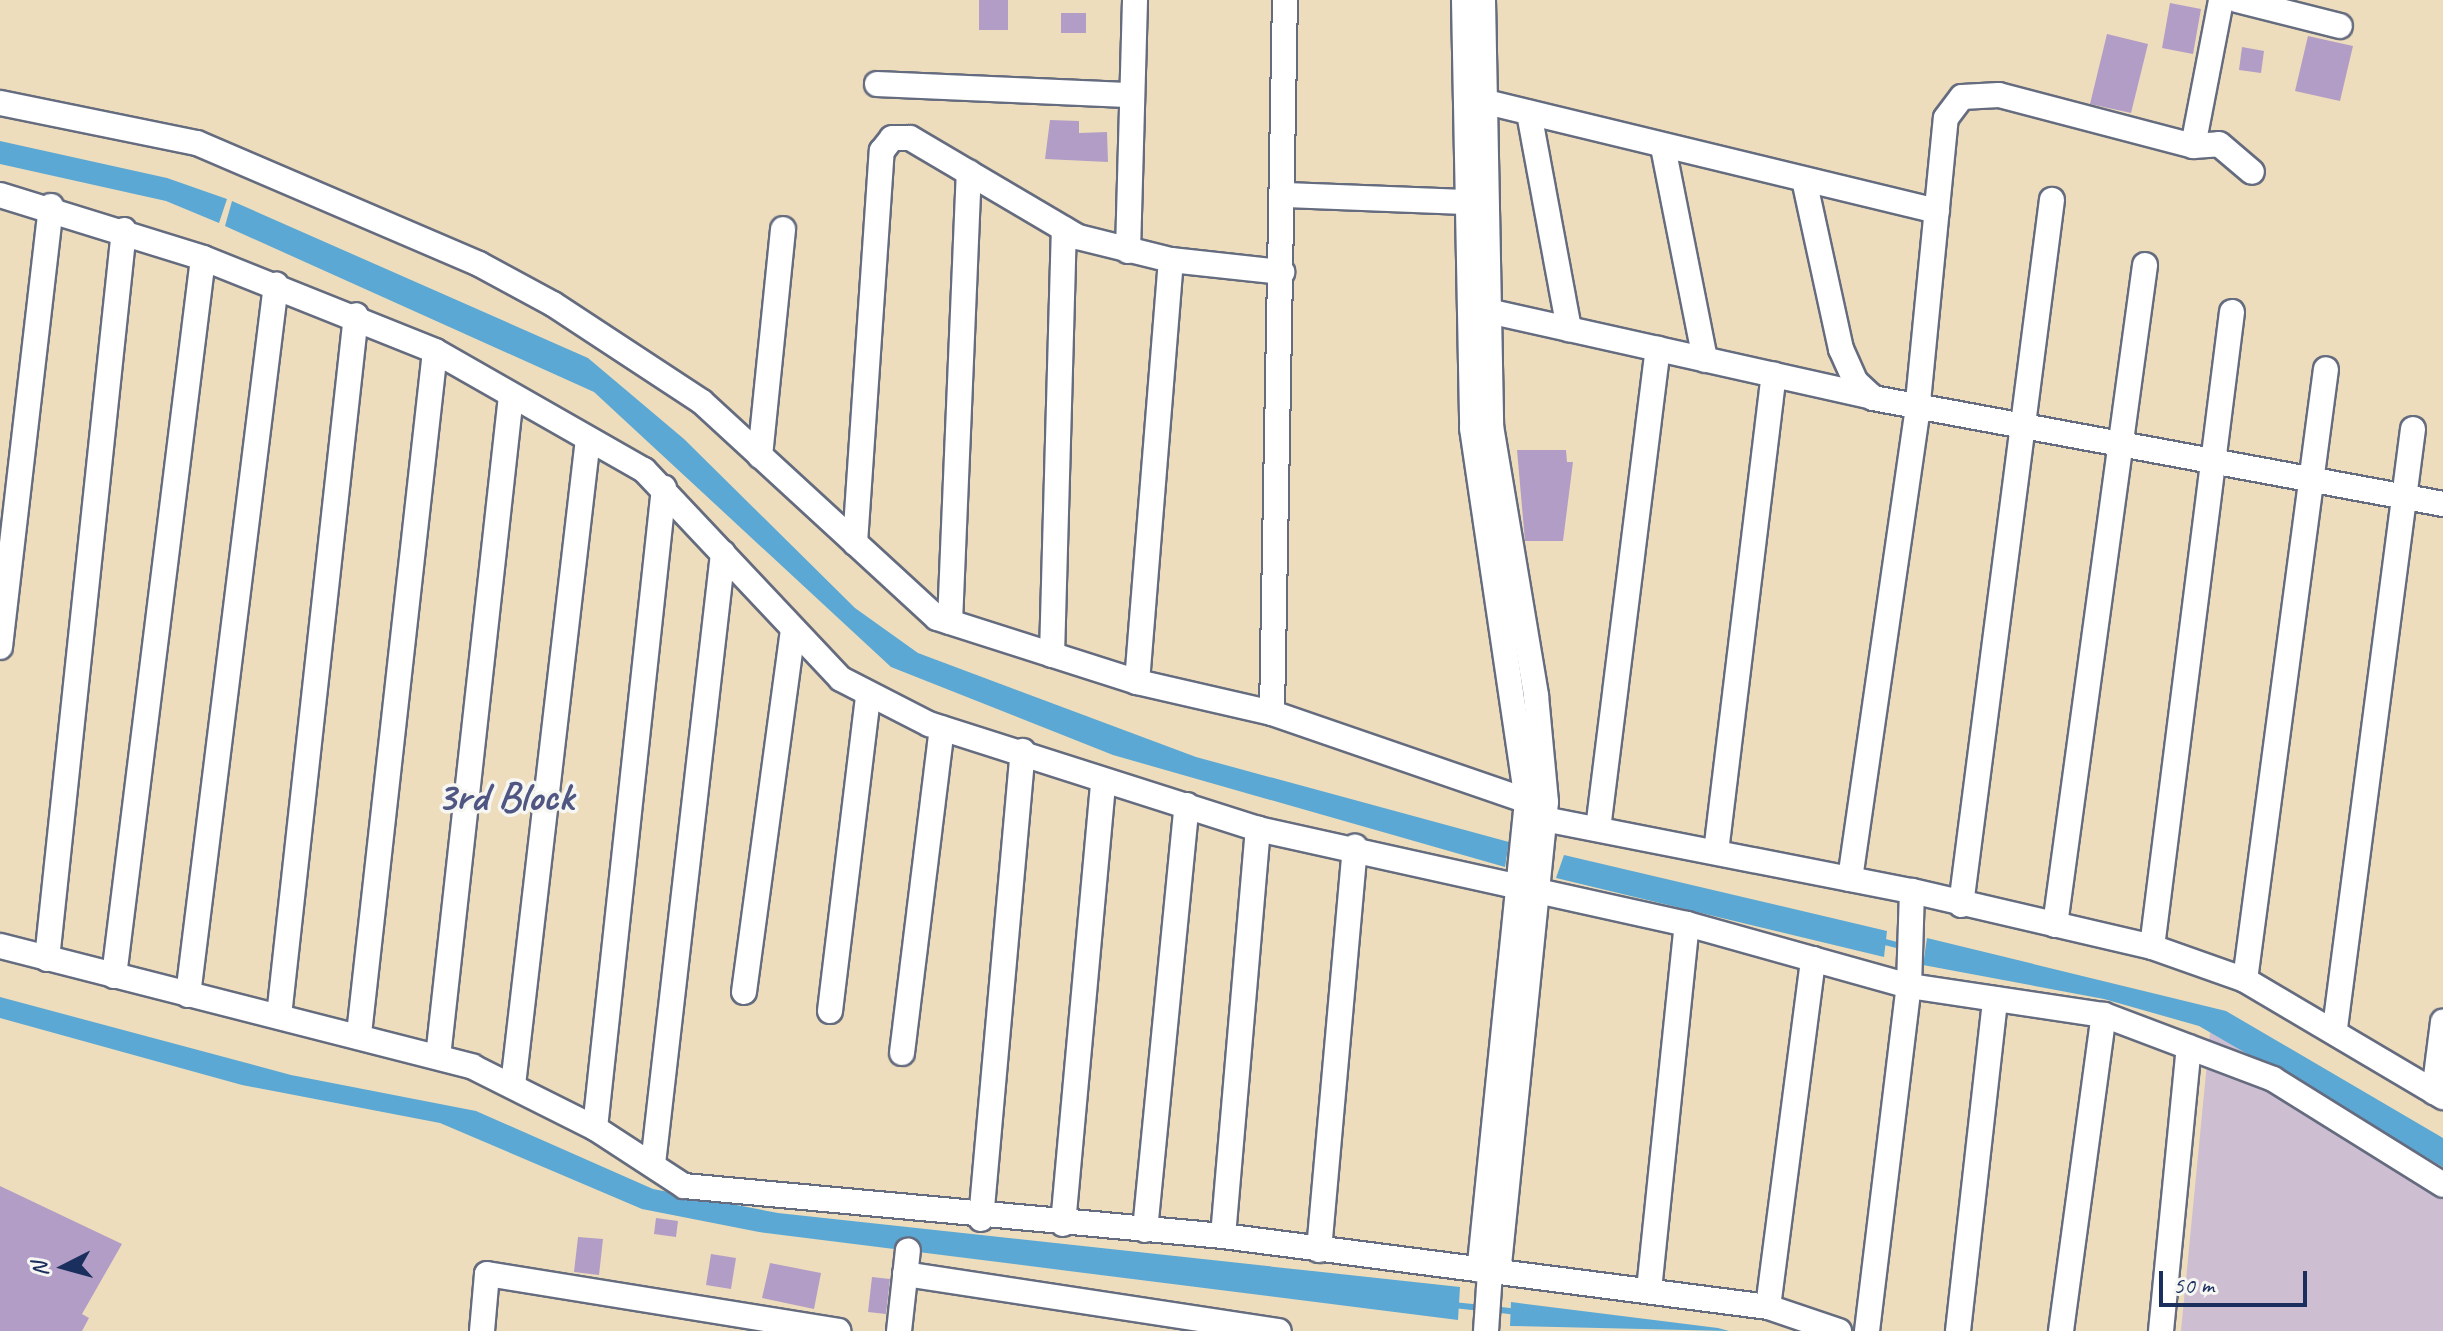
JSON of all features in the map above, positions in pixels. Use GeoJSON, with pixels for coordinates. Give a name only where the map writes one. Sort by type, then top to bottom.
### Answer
{"type":"FeatureCollection","features":[{"type":"Feature","properties":{"kind":"street"},"geometry":{"type":"LineString","coordinates":[[1128,251],[1135,0]]}},
{"type":"Feature","properties":{"kind":"street"},"geometry":{"type":"LineString","coordinates":[[1272,713],[1285,195],[1285,0]]}},
{"type":"Feature","properties":{"kind":"street"},"geometry":{"type":"LineString","coordinates":[[1464,0],[1472,428],[1527,801],[1528,886],[1489,1272],[1487,1328]]}},
{"type":"Feature","properties":{"kind":"street"},"geometry":{"type":"LineString","coordinates":[[1483,0],[1482,101],[1491,426],[1536,696],[1544,819],[1528,886]]}},
{"type":"Feature","properties":{"kind":"street"},"geometry":{"type":"LineString","coordinates":[[2193,146],[2221,0]]}},
{"type":"Feature","properties":{"kind":"street"},"geometry":{"type":"LineString","coordinates":[[2237,0],[2340,26]]}},
{"type":"Feature","properties":{"kind":"street"},"geometry":{"type":"LineString","coordinates":[[877,84],[1132,95]]}},
{"type":"Feature","properties":{"kind":"street"},"geometry":{"type":"LineString","coordinates":[[1850,879],[1917,412],[1946,118],[1962,97],[1980,92],[2193,146],[2219,144],[2252,172]]}},
{"type":"Feature","properties":{"kind":"street"},"geometry":{"type":"LineString","coordinates":[[1482,101],[1805,184],[1937,211]]}},
{"type":"Feature","properties":{"kind":"street"},"geometry":{"type":"LineString","coordinates":[[0,103],[197,143],[479,264],[702,402],[855,543],[950,622],[1137,682],[1272,713],[1527,801]]}},
{"type":"Feature","properties":{"kind":"street"},"geometry":{"type":"LineString","coordinates":[[1529,113],[1569,329]]}},
{"type":"Feature","properties":{"kind":"street"},"geometry":{"type":"LineString","coordinates":[[855,543],[885,143],[910,138],[1064,229],[1128,251],[1171,260],[1282,272]]}},
{"type":"Feature","properties":{"kind":"street"},"geometry":{"type":"LineString","coordinates":[[1663,147],[1705,360]]}},
{"type":"Feature","properties":{"kind":"street"},"geometry":{"type":"LineString","coordinates":[[950,622],[969,172]]}},
{"type":"Feature","properties":{"kind":"street"},"geometry":{"type":"LineString","coordinates":[[1805,184],[1841,349],[1855,381],[1873,398]]}},
{"type":"Feature","properties":{"kind":"street"},"geometry":{"type":"LineString","coordinates":[[0,195],[51,206],[276,284],[356,315],[435,351],[588,439],[664,488],[841,679],[868,695],[942,728],[1023,751],[1103,782],[1258,829],[1355,847],[1687,924],[1909,986],[2104,1015],[2273,1079],[2443,1185]]}},
{"type":"Feature","properties":{"kind":"street"},"geometry":{"type":"LineString","coordinates":[[1285,195],[1466,202]]}},
{"type":"Feature","properties":{"kind":"street"},"geometry":{"type":"LineString","coordinates":[[1961,905],[2052,200]]}},
{"type":"Feature","properties":{"kind":"street"},"geometry":{"type":"LineString","coordinates":[[0,647],[51,206]]}},
{"type":"Feature","properties":{"kind":"street"},"geometry":{"type":"LineString","coordinates":[[760,456],[783,229]]}},
{"type":"Feature","properties":{"kind":"street"},"geometry":{"type":"LineString","coordinates":[[1052,655],[1064,229]]}},
{"type":"Feature","properties":{"kind":"street"},"geometry":{"type":"LineString","coordinates":[[47,959],[124,230]]}},
{"type":"Feature","properties":{"kind":"street"},"geometry":{"type":"LineString","coordinates":[[114,976],[203,258]]}},
{"type":"Feature","properties":{"kind":"street"},"geometry":{"type":"LineString","coordinates":[[1137,682],[1171,260]]}},
{"type":"Feature","properties":{"kind":"street"},"geometry":{"type":"LineString","coordinates":[[2055,925],[2145,265]]}},
{"type":"Feature","properties":{"kind":"street"},"geometry":{"type":"LineString","coordinates":[[188,995],[276,284]]}},
{"type":"Feature","properties":{"kind":"street"},"geometry":{"type":"LineString","coordinates":[[1488,311],[1873,398],[1917,412],[2443,504]]}},
{"type":"Feature","properties":{"kind":"street"},"geometry":{"type":"LineString","coordinates":[[2152,947],[2232,312]]}},
{"type":"Feature","properties":{"kind":"street"},"geometry":{"type":"LineString","coordinates":[[279,1016],[356,315]]}},
{"type":"Feature","properties":{"kind":"street"},"geometry":{"type":"LineString","coordinates":[[1598,829],[1658,349]]}},
{"type":"Feature","properties":{"kind":"street"},"geometry":{"type":"LineString","coordinates":[[359,1034],[435,351]]}},
{"type":"Feature","properties":{"kind":"street"},"geometry":{"type":"LineString","coordinates":[[2245,980],[2326,369]]}},
{"type":"Feature","properties":{"kind":"street"},"geometry":{"type":"LineString","coordinates":[[1716,852],[1774,375]]}},
{"type":"Feature","properties":{"kind":"street"},"geometry":{"type":"LineString","coordinates":[[438,1057],[511,396]]}},
{"type":"Feature","properties":{"kind":"street"},"geometry":{"type":"LineString","coordinates":[[2335,1028],[2413,429]]}},
{"type":"Feature","properties":{"kind":"street"},"geometry":{"type":"LineString","coordinates":[[513,1085],[588,439]]}},
{"type":"Feature","properties":{"kind":"street"},"geometry":{"type":"LineString","coordinates":[[595,1128],[664,488]]}},
{"type":"Feature","properties":{"kind":"street"},"geometry":{"type":"LineString","coordinates":[[653,1164],[723,553]]}},
{"type":"Feature","properties":{"kind":"street"},"geometry":{"type":"LineString","coordinates":[[744,992],[793,629]]}},
{"type":"Feature","properties":{"kind":"street"},"geometry":{"type":"LineString","coordinates":[[830,1011],[868,695]]}},
{"type":"Feature","properties":{"kind":"street"},"geometry":{"type":"LineString","coordinates":[[902,1053],[942,728]]}},
{"type":"Feature","properties":{"kind":"street"},"geometry":{"type":"LineString","coordinates":[[981,1219],[1023,751]]}},
{"type":"Feature","properties":{"kind":"street"},"geometry":{"type":"LineString","coordinates":[[1063,1224],[1103,782]]}},
{"type":"Feature","properties":{"kind":"street"},"geometry":{"type":"LineString","coordinates":[[1145,1230],[1187,805]]}},
{"type":"Feature","properties":{"kind":"street"},"geometry":{"type":"LineString","coordinates":[[1544,819],[1912,891],[1961,905],[2152,947],[2245,980],[2335,1028],[2438,1095],[2443,1022]]}},
{"type":"Feature","properties":{"kind":"street"},"geometry":{"type":"LineString","coordinates":[[1223,1236],[1258,829]]}},
{"type":"Feature","properties":{"kind":"street"},"geometry":{"type":"LineString","coordinates":[[1319,1250],[1355,847]]}},
{"type":"Feature","properties":{"kind":"street"},"geometry":{"type":"LineString","coordinates":[[1867,1331],[1909,986],[1907,960],[1913,919],[1912,891]]}},
{"type":"Feature","properties":{"kind":"street"},"geometry":{"type":"LineString","coordinates":[[1649,1290],[1687,924]]}},
{"type":"Feature","properties":{"kind":"street"},"geometry":{"type":"LineString","coordinates":[[0,946],[188,995],[359,1034],[438,1057],[513,1085],[595,1128],[684,1186],[981,1219],[1223,1236],[1768,1307],[1839,1331]]}},
{"type":"Feature","properties":{"kind":"street"},"geometry":{"type":"LineString","coordinates":[[1768,1307],[1813,959]]}},
{"type":"Feature","properties":{"kind":"street"},"geometry":{"type":"LineString","coordinates":[[1958,1331],[1995,999]]}},
{"type":"Feature","properties":{"kind":"street"},"geometry":{"type":"LineString","coordinates":[[2061,1331],[2104,1015]]}},
{"type":"Feature","properties":{"kind":"street"},"geometry":{"type":"LineString","coordinates":[[2161,1331],[2189,1047]]}},
{"type":"Feature","properties":{"kind":"street"},"geometry":{"type":"LineString","coordinates":[[899,1331],[907,1262],[1279,1331]]}},
{"type":"Feature","properties":{"kind":"street"},"geometry":{"type":"LineString","coordinates":[[482,1331],[487,1274],[838,1331]]}},
{"type":"Feature","properties":{"kind":"shaded area"},"geometry":{"type":"Polygon","coordinates":[[[2210,1032],[2443,1167],[2443,1331],[2181,1331],[2210,1032]]]}},
{"type":"Feature","properties":{"kind":"water"},"geometry":{"type":"Polygon","coordinates":[[[0,141],[167,178],[227,199],[219,223],[166,201],[0,164],[0,141]]]}},
{"type":"Feature","properties":{"kind":"water"},"geometry":{"type":"Polygon","coordinates":[[[232,201],[588,358],[684,439],[855,608],[918,653],[1196,757],[1509,842],[1505,867],[1113,755],[891,667],[594,392],[225,226],[232,201]]]}},
{"type":"Feature","properties":{"kind":"water"},"geometry":{"type":"Polygon","coordinates":[[[1564,855],[1887,931],[1884,957],[1556,878],[1564,855]]]}},
{"type":"Feature","properties":{"kind":"water"},"geometry":{"type":"Polygon","coordinates":[[[1927,938],[2226,1011],[2443,1138],[2443,1167],[2199,1026],[2104,999],[1923,965],[1927,938]]]}},
{"type":"Feature","properties":{"kind":"water"},"geometry":{"type":"Polygon","coordinates":[[[0,997],[291,1075],[476,1111],[653,1189],[778,1213],[1460,1287],[1458,1320],[759,1232],[642,1209],[440,1123],[242,1085],[0,1018],[0,997]]]}},
{"type":"Feature","properties":{"kind":"water"},"geometry":{"type":"Polygon","coordinates":[[[1511,1302],[1718,1328],[1729,1331],[1510,1326],[1511,1302]]]}},
{"type":"Feature","properties":{"kind":"building"},"geometry":{"type":"Polygon","coordinates":[[[979,0],[1008,0],[1008,30],[979,30],[979,0]]]}},
{"type":"Feature","properties":{"kind":"building"},"geometry":{"type":"Polygon","coordinates":[[[2170,3],[2201,9],[2193,54],[2162,48],[2170,3]]]}},
{"type":"Feature","properties":{"kind":"building"},"geometry":{"type":"Polygon","coordinates":[[[1061,13],[1086,13],[1086,33],[1061,33],[1061,13]]]}},
{"type":"Feature","properties":{"kind":"building"},"geometry":{"type":"Polygon","coordinates":[[[2107,34],[2148,44],[2131,113],[2090,104],[2107,34]]]}},
{"type":"Feature","properties":{"kind":"building"},"geometry":{"type":"Polygon","coordinates":[[[2308,36],[2353,46],[2340,101],[2295,91],[2308,36]]]}},
{"type":"Feature","properties":{"kind":"building"},"geometry":{"type":"Polygon","coordinates":[[[2242,47],[2264,51],[2261,73],[2239,70],[2242,47]]]}},
{"type":"Feature","properties":{"kind":"building"},"geometry":{"type":"Polygon","coordinates":[[[1050,120],[1079,121],[1079,133],[1107,132],[1108,162],[1045,159],[1050,120]]]}},
{"type":"Feature","properties":{"kind":"building"},"geometry":{"type":"Polygon","coordinates":[[[1517,450],[1566,450],[1567,462],[1573,462],[1563,541],[1525,541],[1517,450]]]}},
{"type":"Feature","properties":{"kind":"building"},"geometry":{"type":"Polygon","coordinates":[[[0,1186],[122,1244],[82,1314],[89,1318],[82,1331],[0,1331],[0,1186]]]}},
{"type":"Feature","properties":{"kind":"building"},"geometry":{"type":"Polygon","coordinates":[[[656,1218],[678,1221],[676,1237],[654,1234],[656,1218]]]}},
{"type":"Feature","properties":{"kind":"building"},"geometry":{"type":"Polygon","coordinates":[[[578,1237],[603,1239],[599,1275],[574,1272],[578,1237]]]}},
{"type":"Feature","properties":{"kind":"building"},"geometry":{"type":"Polygon","coordinates":[[[711,1254],[736,1258],[731,1289],[706,1285],[711,1254]]]}},
{"type":"Feature","properties":{"kind":"building"},"geometry":{"type":"Polygon","coordinates":[[[770,1263],[821,1273],[814,1309],[762,1298],[770,1263]]]}},
{"type":"Feature","properties":{"kind":"building"},"geometry":{"type":"Polygon","coordinates":[[[872,1277],[890,1279],[886,1314],[868,1312],[872,1277]]]}},
{"type":"Feature","properties":{"kind":"waterway"},"geometry":{"type":"LineString","coordinates":[[1881,941],[1905,947]]}},
{"type":"Feature","properties":{"kind":"waterway"},"geometry":{"type":"LineString","coordinates":[[1453,1305],[1482,1308]]}},
{"type":"Feature","properties":{"kind":"waterway"},"geometry":{"type":"LineString","coordinates":[[1493,1309],[1517,1312]]}},
{"type":"Feature","properties":{"kind":"district","name":"3rd Block"},"geometry":{"type":"Point","coordinates":[505,797]}}]}
